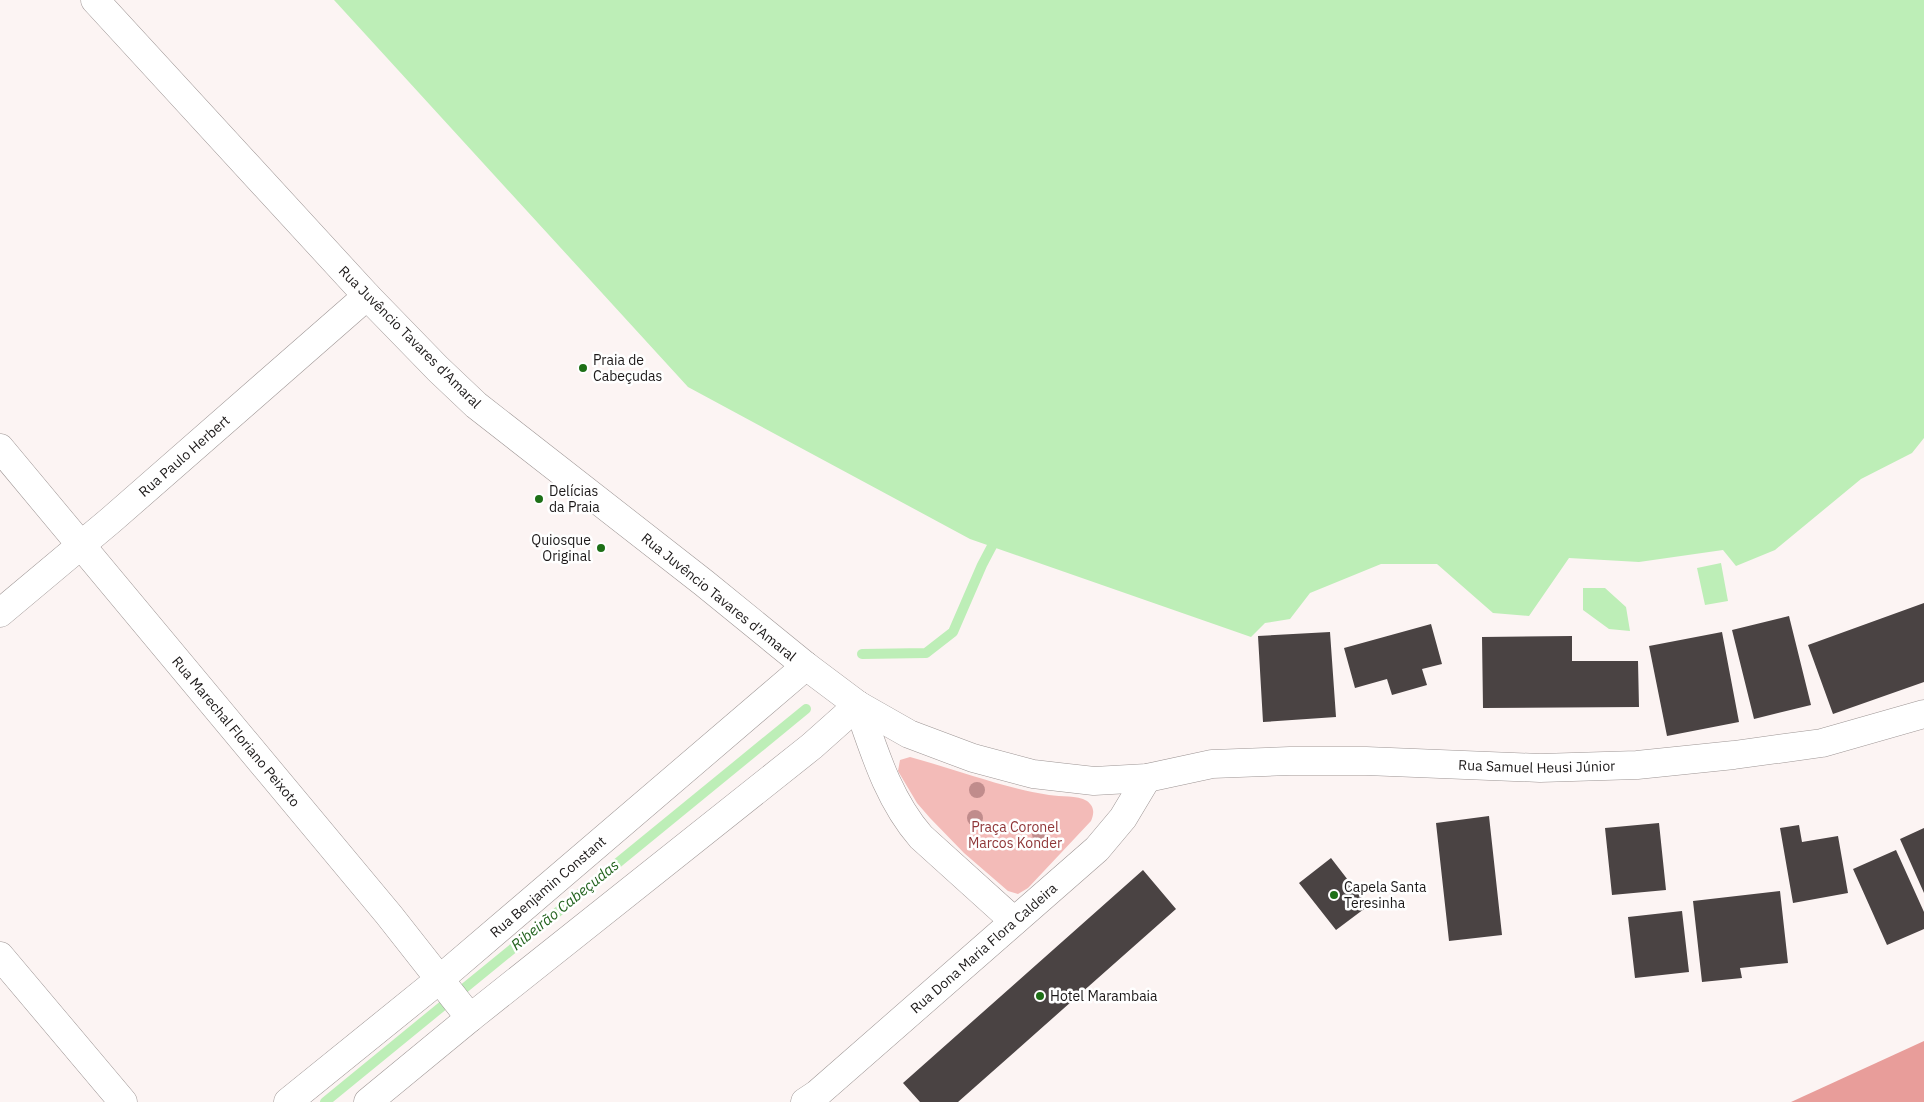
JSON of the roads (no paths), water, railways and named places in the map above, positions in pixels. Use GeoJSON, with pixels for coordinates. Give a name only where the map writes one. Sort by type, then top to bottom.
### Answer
{"type":"FeatureCollection","features":[{"type":"Feature","properties":{"kind":"street","name":"Rua Juvêncio Tavares d'Amaral"},"geometry":{"type":"LineString","coordinates":[[95,0],[366,296],[438,369],[476,404],[704,583],[806,666],[858,705],[909,734],[941,748],[1033,774],[1094,781],[1147,778]]}},
{"type":"Feature","properties":{"kind":"street","name":"Rua Paulo Herbert"},"geometry":{"type":"LineString","coordinates":[[0,613],[80,544],[111,520],[366,296]]}},
{"type":"Feature","properties":{"kind":"street","name":"Rua Marechal Floriano Peixoto"},"geometry":{"type":"LineString","coordinates":[[0,448],[389,915],[454,998]]}},
{"type":"Feature","properties":{"kind":"street","name":"Rua Benjamin Constant"},"geometry":{"type":"LineString","coordinates":[[368,1102],[454,998],[806,666]]}},
{"type":"Feature","properties":{"kind":"street","name":"Rua Benjamin Constant"},"geometry":{"type":"LineString","coordinates":[[288,1102],[454,998],[812,746],[858,705]]}},
{"type":"Feature","properties":{"kind":"street"},"geometry":{"type":"LineString","coordinates":[[858,705],[878,764],[887,785],[908,822],[1014,921]]}},
{"type":"Feature","properties":{"kind":"street","name":"Rua Samuel Heusi Júnior"},"geometry":{"type":"LineString","coordinates":[[1147,778],[1212,764],[1280,762],[1366,761],[1540,768],[1637,765],[1734,755],[1822,743],[1924,714]]}},
{"type":"Feature","properties":{"kind":"street","name":"Rua Dona Maria Flora Caldeira"},"geometry":{"type":"LineString","coordinates":[[805,1102],[817,1094],[1097,849],[1124,818],[1147,778]]}},
{"type":"Feature","properties":{"kind":"street"},"geometry":{"type":"LineString","coordinates":[[0,956],[123,1102]]}},
{"type":"Feature","properties":{"kind":"waterway","name":"Ribeirão Cabeçudas"},"geometry":{"type":"LineString","coordinates":[[862,654],[926,653],[953,632],[992,546]]}},
{"type":"Feature","properties":{"kind":"waterway","name":"Ribeirão Cabeçudas"},"geometry":{"type":"LineString","coordinates":[[325,1102],[806,709]]}},
{"type":"Feature","properties":{"kind":"place","name":"Praia de Cabeçudas"},"geometry":{"type":"Point","coordinates":[583,368]}},
{"type":"Feature","properties":{"kind":"place","name":"Delícias da Praia"},"geometry":{"type":"Point","coordinates":[539,499]}},
{"type":"Feature","properties":{"kind":"place","name":"Quiosque Original"},"geometry":{"type":"Point","coordinates":[601,548]}},
{"type":"Feature","properties":{"kind":"place","name":"Capela Santa Teresinha"},"geometry":{"type":"Point","coordinates":[1334,895]}},
{"type":"Feature","properties":{"kind":"place","name":"Hotel Marambaia"},"geometry":{"type":"Point","coordinates":[1040,996]}},
{"type":"Feature","properties":{"kind":"park label","name":"Praça Coronel Marcos Konder"},"geometry":{"type":"Point","coordinates":[1015,836]}}]}
